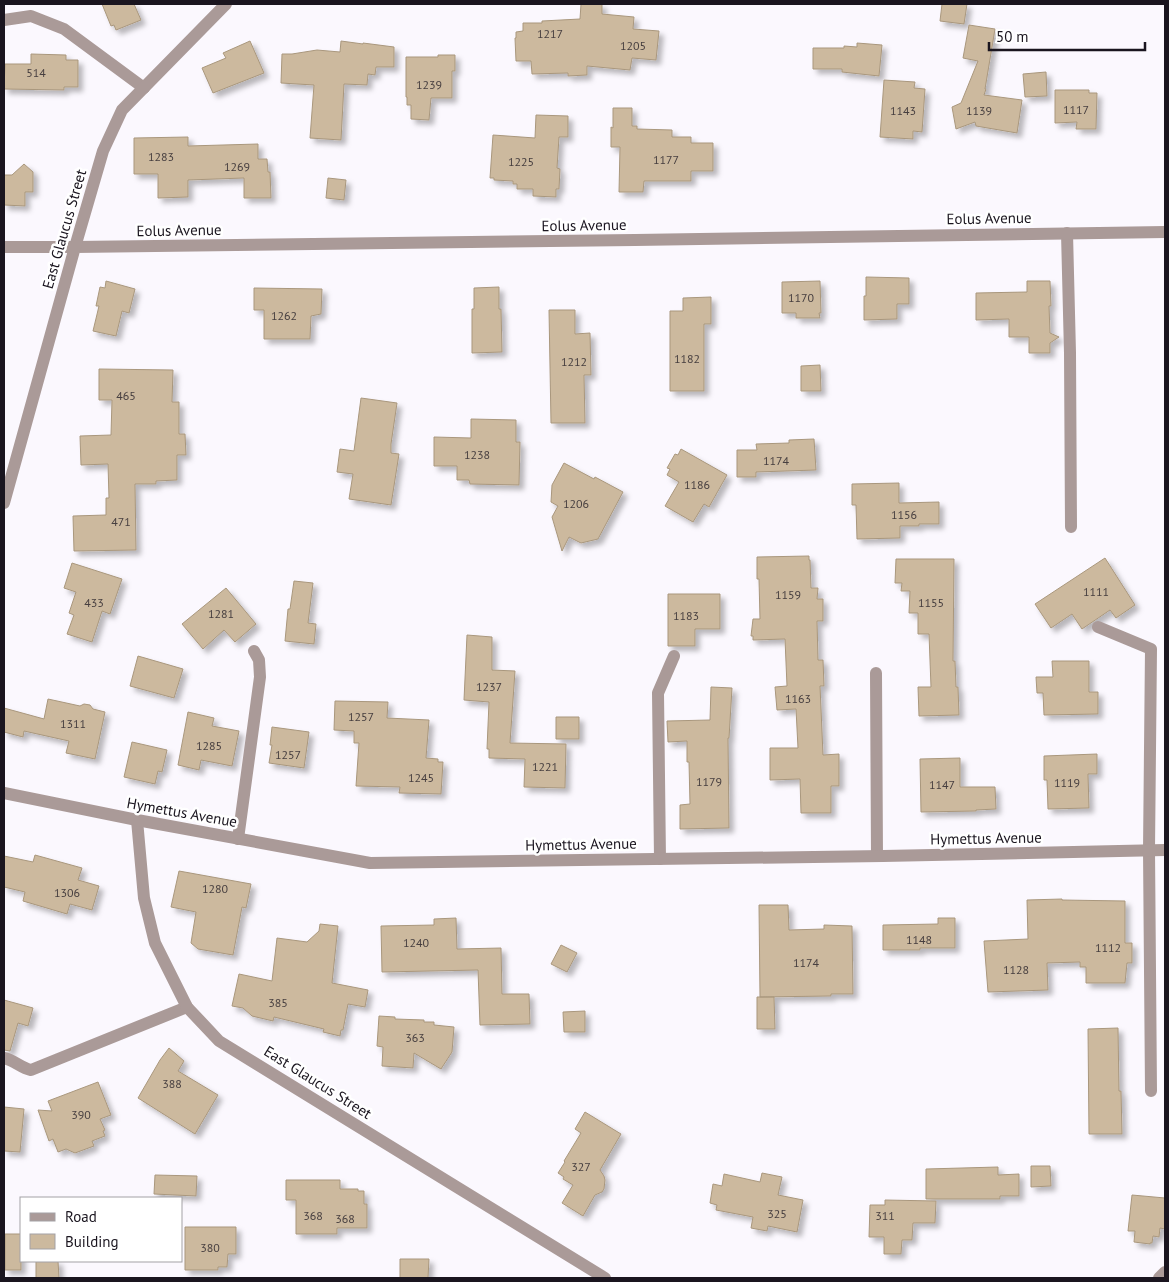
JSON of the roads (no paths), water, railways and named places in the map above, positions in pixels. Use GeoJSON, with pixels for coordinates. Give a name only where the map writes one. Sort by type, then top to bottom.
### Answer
{"type":"FeatureCollection","features":[{"type":"Feature","properties":{"kind":"street","name":"East Glaucus Street"},"geometry":{"type":"LineString","coordinates":[[4,503],[103,151],[122,110],[226,4]]}},
{"type":"Feature","properties":{"kind":"street"},"geometry":{"type":"LineString","coordinates":[[4,20],[31,16],[64,29],[144,88]]}},
{"type":"Feature","properties":{"kind":"street","name":"Eolus Avenue"},"geometry":{"type":"LineString","coordinates":[[4,247],[1165,232]]}},
{"type":"Feature","properties":{"kind":"street"},"geometry":{"type":"LineString","coordinates":[[1067,234],[1071,527]]}},
{"type":"Feature","properties":{"kind":"street"},"geometry":{"type":"LineString","coordinates":[[1098,627],[1151,648],[1149,850],[1151,1091]]}},
{"type":"Feature","properties":{"kind":"street"},"geometry":{"type":"LineString","coordinates":[[238,839],[260,677],[258,660],[254,651]]}},
{"type":"Feature","properties":{"kind":"street"},"geometry":{"type":"LineString","coordinates":[[660,859],[658,693],[674,656]]}},
{"type":"Feature","properties":{"kind":"street"},"geometry":{"type":"LineString","coordinates":[[876,673],[877,856]]}},
{"type":"Feature","properties":{"kind":"street","name":"Hymettus Avenue"},"geometry":{"type":"LineString","coordinates":[[4,793],[137,820],[370,863],[1165,850]]}},
{"type":"Feature","properties":{"kind":"street","name":"East Glaucus Street"},"geometry":{"type":"LineString","coordinates":[[137,820],[144,898],[155,943],[187,1007],[219,1041],[606,1278]]}},
{"type":"Feature","properties":{"kind":"street"},"geometry":{"type":"LineString","coordinates":[[4,1058],[16,1062],[24,1069],[31,1070],[187,1007]]}},
{"type":"Feature","properties":{"kind":"street"},"geometry":{"type":"LineString","coordinates":[[1159,1278],[1165,1272]]}}]}
